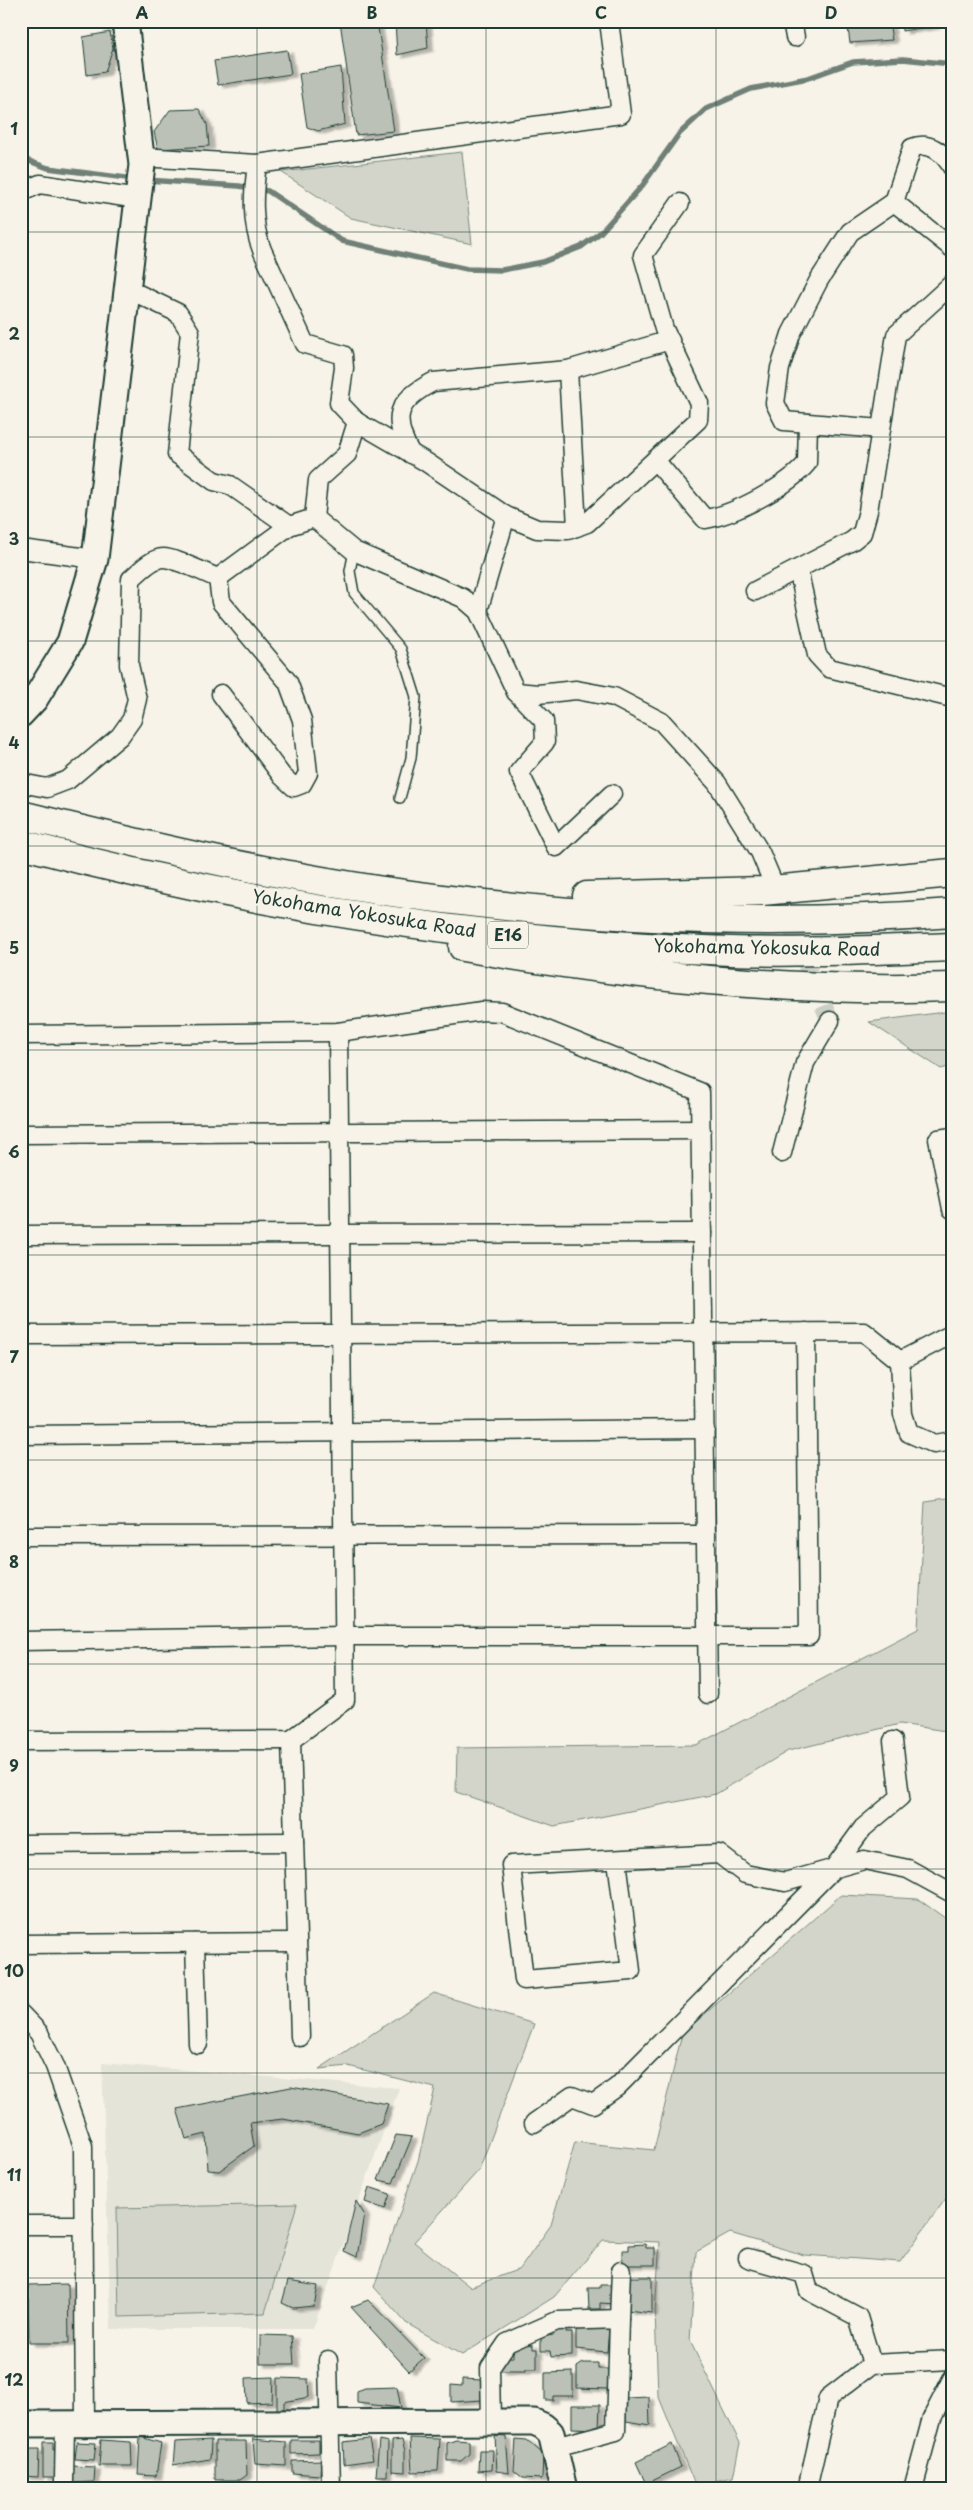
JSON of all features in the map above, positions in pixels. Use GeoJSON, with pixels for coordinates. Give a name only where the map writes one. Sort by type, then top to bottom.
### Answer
{"type":"FeatureCollection","features":[{"type":"Feature","properties":{"kind":"highway","name":"Yokohama Yokosuka Road"},"geometry":{"type":"LineString","coordinates":[[21,815],[206,859],[376,890],[538,909],[667,918],[772,920],[952,913]]}},
{"type":"Feature","properties":{"kind":"highway","name":"Yokohama Yokosuka Road"},"geometry":{"type":"LineString","coordinates":[[21,844],[71,858],[237,894],[350,914],[464,931],[629,946],[732,951],[871,951],[952,947]]}},
{"type":"Feature","properties":{"kind":"highway"},"geometry":{"type":"LineString","coordinates":[[71,858],[183,896],[240,910],[534,959],[665,976],[790,987],[884,989],[952,987]]}},
{"type":"Feature","properties":{"kind":"highway"},"geometry":{"type":"LineString","coordinates":[[376,890],[597,896],[676,895],[828,886],[952,873]]}},
{"type":"Feature","properties":{"kind":"street"},"geometry":{"type":"LineString","coordinates":[[21,714],[35,699],[70,642],[95,559],[140,178],[125,21]]}},
{"type":"Feature","properties":{"kind":"street"},"geometry":{"type":"LineString","coordinates":[[21,192],[40,184],[257,170],[621,114],[609,21]]}},
{"type":"Feature","properties":{"kind":"street"},"geometry":{"type":"LineString","coordinates":[[881,429],[784,421],[775,403],[780,368],[791,334],[819,280],[850,232],[894,202],[912,148],[920,144],[932,147],[947,159],[952,167]]}},
{"type":"Feature","properties":{"kind":"street"},"geometry":{"type":"LineString","coordinates":[[257,170],[252,198],[256,235],[305,344],[343,355],[344,368],[339,403],[357,422],[411,454],[506,516],[537,529],[568,530],[587,523],[698,420],[699,403],[664,329],[643,255],[680,203]]}},
{"type":"Feature","properties":{"kind":"street"},"geometry":{"type":"LineString","coordinates":[[894,202],[952,248]]}},
{"type":"Feature","properties":{"kind":"street"},"geometry":{"type":"LineString","coordinates":[[755,591],[852,541],[862,533],[896,335],[952,284]]}},
{"type":"Feature","properties":{"kind":"street"},"geometry":{"type":"LineString","coordinates":[[128,289],[178,313],[190,332],[177,454],[214,482],[230,485],[289,526]]}},
{"type":"Feature","properties":{"kind":"street"},"geometry":{"type":"LineString","coordinates":[[411,454],[400,434],[399,418],[404,402],[416,390],[433,382],[568,370],[670,340]]}},
{"type":"Feature","properties":{"kind":"street"},"geometry":{"type":"LineString","coordinates":[[568,370],[577,527]]}},
{"type":"Feature","properties":{"kind":"street"},"geometry":{"type":"LineString","coordinates":[[314,518],[318,480],[347,454],[357,422]]}},
{"type":"Feature","properties":{"kind":"street"},"geometry":{"type":"LineString","coordinates":[[655,460],[705,519],[723,517],[795,477],[807,464],[808,423]]}},
{"type":"Feature","properties":{"kind":"street"},"geometry":{"type":"LineString","coordinates":[[478,610],[506,516]]}},
{"type":"Feature","properties":{"kind":"street"},"geometry":{"type":"LineString","coordinates":[[218,578],[289,526],[314,518]]}},
{"type":"Feature","properties":{"kind":"street"},"geometry":{"type":"LineString","coordinates":[[314,518],[354,551],[464,598],[478,610],[516,692],[544,721],[545,742],[519,772],[556,847],[612,794]]}},
{"type":"Feature","properties":{"kind":"street"},"geometry":{"type":"LineString","coordinates":[[21,549],[95,559]]}},
{"type":"Feature","properties":{"kind":"street"},"geometry":{"type":"LineString","coordinates":[[21,783],[47,788],[68,780],[120,736],[132,719],[137,699],[129,665],[131,579],[144,568],[162,558],[176,560],[218,578]]}},
{"type":"Feature","properties":{"kind":"street"},"geometry":{"type":"LineString","coordinates":[[798,569],[817,655],[829,668],[952,698]]}},
{"type":"Feature","properties":{"kind":"street"},"geometry":{"type":"LineString","coordinates":[[218,578],[221,602],[288,682],[302,720],[308,773],[302,784],[294,787],[282,776],[221,694]]}},
{"type":"Feature","properties":{"kind":"street"},"geometry":{"type":"LineString","coordinates":[[516,692],[538,694],[576,690],[614,696],[662,722],[717,784],[760,852],[771,878]]}},
{"type":"Feature","properties":{"kind":"street"},"geometry":{"type":"LineString","coordinates":[[21,1035],[338,1032],[482,1010],[502,1012],[700,1092],[708,1694]]}},
{"type":"Feature","properties":{"kind":"street"},"geometry":{"type":"LineString","coordinates":[[782,1153],[806,1063],[830,1021]]}},
{"type":"Feature","properties":{"kind":"street"},"geometry":{"type":"LineString","coordinates":[[21,1741],[291,1740],[346,1700],[338,1032]]}},
{"type":"Feature","properties":{"kind":"street"},"geometry":{"type":"LineString","coordinates":[[21,1134],[701,1130]]}},
{"type":"Feature","properties":{"kind":"street"},"geometry":{"type":"LineString","coordinates":[[952,1137],[938,1139],[952,1209]]}},
{"type":"Feature","properties":{"kind":"street"},"geometry":{"type":"LineString","coordinates":[[21,1235],[340,1232],[702,1233]]}},
{"type":"Feature","properties":{"kind":"street"},"geometry":{"type":"LineString","coordinates":[[21,1641],[345,1636],[809,1636],[806,1332]]}},
{"type":"Feature","properties":{"kind":"street"},"geometry":{"type":"LineString","coordinates":[[21,1335],[864,1332],[900,1361],[903,1414],[909,1433],[934,1444],[952,1441]]}},
{"type":"Feature","properties":{"kind":"street"},"geometry":{"type":"LineString","coordinates":[[900,1361],[952,1334]]}},
{"type":"Feature","properties":{"kind":"street"},"geometry":{"type":"LineString","coordinates":[[21,1435],[704,1429]]}},
{"type":"Feature","properties":{"kind":"street"},"geometry":{"type":"LineString","coordinates":[[21,1536],[706,1535]]}},
{"type":"Feature","properties":{"kind":"street"},"geometry":{"type":"LineString","coordinates":[[291,1740],[300,2037]]}},
{"type":"Feature","properties":{"kind":"street"},"geometry":{"type":"LineString","coordinates":[[534,2123],[572,2096],[594,2104],[617,2087],[834,1869],[863,1828],[900,1797],[893,1741]]}},
{"type":"Feature","properties":{"kind":"street"},"geometry":{"type":"LineString","coordinates":[[21,1844],[294,1842]]}},
{"type":"Feature","properties":{"kind":"street"},"geometry":{"type":"LineString","coordinates":[[617,1860],[631,1971],[524,1980],[511,1865],[719,1854],[745,1874],[786,1882],[864,1860],[908,1869],[952,1893]]}},
{"type":"Feature","properties":{"kind":"street"},"geometry":{"type":"LineString","coordinates":[[195,1942],[198,2044]]}},
{"type":"Feature","properties":{"kind":"street"},"geometry":{"type":"LineString","coordinates":[[21,1944],[297,1942]]}},
{"type":"Feature","properties":{"kind":"street"},"geometry":{"type":"LineString","coordinates":[[21,2014],[39,2033],[51,2058],[83,2146],[84,2225],[75,2423],[64,2481]]}},
{"type":"Feature","properties":{"kind":"street"},"geometry":{"type":"LineString","coordinates":[[21,2225],[84,2225]]}},
{"type":"Feature","properties":{"kind":"street"},"geometry":{"type":"LineString","coordinates":[[748,2258],[804,2274],[809,2291],[858,2317],[872,2364]]}},
{"type":"Feature","properties":{"kind":"street"},"geometry":{"type":"LineString","coordinates":[[555,2447],[616,2431],[621,2271]]}},
{"type":"Feature","properties":{"kind":"street"},"geometry":{"type":"LineString","coordinates":[[491,2422],[490,2368],[507,2343],[557,2321],[619,2319]]}},
{"type":"Feature","properties":{"kind":"street"},"geometry":{"type":"LineString","coordinates":[[328,2360],[330,2489]]}},
{"type":"Feature","properties":{"kind":"street"},"geometry":{"type":"LineString","coordinates":[[807,2489],[828,2398],[872,2364],[952,2360]]}},
{"type":"Feature","properties":{"kind":"street"},"geometry":{"type":"LineString","coordinates":[[913,2489],[932,2418],[952,2379]]}},
{"type":"Feature","properties":{"kind":"street"},"geometry":{"type":"LineString","coordinates":[[21,2424],[534,2422],[543,2426],[551,2433],[564,2489]]}},
{"type":"Feature","properties":{"kind":"lane"},"geometry":{"type":"LineString","coordinates":[[354,551],[350,571],[354,593],[401,649],[416,696],[411,758],[400,798]]}},
{"type":"Feature","properties":{"kind":"shaded area"},"geometry":{"type":"Polygon","coordinates":[[[462,152],[472,244],[351,218],[281,172],[462,152]]]}},
{"type":"Feature","properties":{"kind":"shaded area"},"geometry":{"type":"Polygon","coordinates":[[[952,1011],[952,1066],[941,1069],[869,1022],[952,1011]]]}},
{"type":"Feature","properties":{"kind":"shaded area"},"geometry":{"type":"Polygon","coordinates":[[[952,1498],[952,1732],[900,1724],[788,1751],[716,1794],[554,1826],[456,1792],[457,1748],[696,1745],[918,1629],[925,1502],[952,1498]]]}},
{"type":"Feature","properties":{"kind":"shaded area"},"geometry":{"type":"Polygon","coordinates":[[[841,1895],[918,1899],[952,1923],[952,2190],[900,2262],[804,2255],[730,2233],[696,2252],[690,2341],[740,2443],[733,2477],[695,2485],[658,2395],[655,2310],[660,2242],[603,2240],[554,2297],[462,2355],[406,2323],[374,2287],[418,2161],[435,2088],[348,2066],[319,2069],[434,1993],[534,2024],[479,2170],[414,2242],[470,2287],[520,2269],[551,2225],[575,2142],[654,2150],[682,2034],[841,1895]]]}},
{"type":"Feature","properties":{"kind":"shaded area"},"geometry":{"type":"Polygon","coordinates":[[[102,2063],[399,2088],[313,2329],[111,2329],[102,2063]]]}},
{"type":"Feature","properties":{"kind":"shaded area"},"geometry":{"type":"Polygon","coordinates":[[[297,2204],[265,2313],[119,2317],[117,2208],[297,2204]]]}},
{"type":"Feature","properties":{"kind":"building"},"geometry":{"type":"Polygon","coordinates":[[[340,21],[377,21],[394,131],[356,135],[340,21]]]}},
{"type":"Feature","properties":{"kind":"building"},"geometry":{"type":"Polygon","coordinates":[[[395,21],[426,21],[428,48],[397,55],[395,21]]]}},
{"type":"Feature","properties":{"kind":"building"},"geometry":{"type":"Polygon","coordinates":[[[847,21],[889,21],[892,40],[850,43],[847,21]]]}},
{"type":"Feature","properties":{"kind":"building"},"geometry":{"type":"Polygon","coordinates":[[[901,21],[934,21],[934,26],[902,31],[901,21]]]}},
{"type":"Feature","properties":{"kind":"building"},"geometry":{"type":"Polygon","coordinates":[[[110,32],[113,48],[105,72],[87,75],[83,37],[110,32]]]}},
{"type":"Feature","properties":{"kind":"building"},"geometry":{"type":"Polygon","coordinates":[[[287,50],[291,74],[218,85],[214,61],[287,50]]]}},
{"type":"Feature","properties":{"kind":"building"},"geometry":{"type":"Polygon","coordinates":[[[341,67],[345,124],[318,131],[307,127],[299,74],[341,67]]]}},
{"type":"Feature","properties":{"kind":"building"},"geometry":{"type":"Polygon","coordinates":[[[199,109],[207,124],[209,146],[158,149],[154,132],[170,110],[199,109]]]}},
{"type":"Feature","properties":{"kind":"building"},"geometry":{"type":"Polygon","coordinates":[[[291,2087],[388,2104],[381,2124],[358,2133],[283,2119],[250,2123],[254,2146],[219,2171],[208,2170],[206,2134],[186,2139],[177,2109],[291,2087]]]}},
{"type":"Feature","properties":{"kind":"building"},"geometry":{"type":"Polygon","coordinates":[[[396,2135],[412,2137],[393,2183],[378,2180],[396,2135]]]}},
{"type":"Feature","properties":{"kind":"building"},"geometry":{"type":"Polygon","coordinates":[[[369,2187],[390,2194],[385,2209],[365,2202],[369,2187]]]}},
{"type":"Feature","properties":{"kind":"building"},"geometry":{"type":"Polygon","coordinates":[[[356,2201],[364,2214],[357,2257],[344,2251],[356,2201]]]}},
{"type":"Feature","properties":{"kind":"building"},"geometry":{"type":"Polygon","coordinates":[[[645,2244],[646,2248],[655,2248],[655,2265],[622,2265],[622,2250],[629,2250],[629,2245],[645,2244]]]}},
{"type":"Feature","properties":{"kind":"building"},"geometry":{"type":"Polygon","coordinates":[[[627,2277],[652,2277],[652,2313],[627,2310],[627,2277]]]}},
{"type":"Feature","properties":{"kind":"building"},"geometry":{"type":"Polygon","coordinates":[[[288,2281],[318,2286],[314,2306],[293,2308],[282,2303],[288,2281]]]}},
{"type":"Feature","properties":{"kind":"building"},"geometry":{"type":"Polygon","coordinates":[[[68,2284],[69,2343],[29,2343],[28,2285],[68,2284]]]}},
{"type":"Feature","properties":{"kind":"building"},"geometry":{"type":"Polygon","coordinates":[[[600,2285],[616,2285],[616,2304],[600,2303],[600,2309],[589,2309],[588,2288],[600,2288],[600,2285]]]}},
{"type":"Feature","properties":{"kind":"building"},"geometry":{"type":"Polygon","coordinates":[[[368,2300],[424,2358],[409,2371],[351,2307],[368,2300]]]}},
{"type":"Feature","properties":{"kind":"building"},"geometry":{"type":"Polygon","coordinates":[[[566,2327],[566,2333],[572,2333],[572,2356],[551,2357],[550,2351],[541,2351],[541,2337],[554,2335],[554,2330],[566,2327]]]}},
{"type":"Feature","properties":{"kind":"building"},"geometry":{"type":"Polygon","coordinates":[[[609,2328],[607,2352],[576,2349],[576,2329],[609,2328]]]}},
{"type":"Feature","properties":{"kind":"building"},"geometry":{"type":"Polygon","coordinates":[[[260,2335],[292,2336],[294,2364],[260,2364],[260,2335]]]}},
{"type":"Feature","properties":{"kind":"building"},"geometry":{"type":"Polygon","coordinates":[[[523,2344],[533,2345],[533,2349],[537,2349],[537,2369],[500,2371],[500,2365],[506,2357],[513,2357],[513,2350],[523,2344]]]}},
{"type":"Feature","properties":{"kind":"building"},"geometry":{"type":"Polygon","coordinates":[[[583,2363],[598,2363],[598,2369],[610,2369],[609,2389],[577,2388],[577,2367],[583,2363]]]}},
{"type":"Feature","properties":{"kind":"building"},"geometry":{"type":"Polygon","coordinates":[[[573,2372],[573,2396],[553,2396],[553,2400],[545,2400],[545,2373],[573,2372]]]}},
{"type":"Feature","properties":{"kind":"building"},"geometry":{"type":"Polygon","coordinates":[[[273,2377],[272,2402],[247,2403],[246,2378],[273,2377]]]}},
{"type":"Feature","properties":{"kind":"building"},"geometry":{"type":"Polygon","coordinates":[[[277,2378],[308,2379],[309,2397],[284,2402],[284,2410],[277,2410],[277,2378]]]}},
{"type":"Feature","properties":{"kind":"building"},"geometry":{"type":"Polygon","coordinates":[[[462,2379],[482,2380],[482,2400],[451,2402],[451,2385],[462,2386],[462,2379]]]}},
{"type":"Feature","properties":{"kind":"building"},"geometry":{"type":"Polygon","coordinates":[[[397,2387],[401,2408],[357,2403],[357,2391],[365,2388],[397,2387]]]}},
{"type":"Feature","properties":{"kind":"building"},"geometry":{"type":"Polygon","coordinates":[[[649,2397],[650,2425],[626,2421],[627,2398],[649,2397]]]}},
{"type":"Feature","properties":{"kind":"building"},"geometry":{"type":"Polygon","coordinates":[[[572,2405],[600,2405],[599,2429],[572,2428],[572,2405]]]}},
{"type":"Feature","properties":{"kind":"building"},"geometry":{"type":"Polygon","coordinates":[[[495,2436],[506,2437],[509,2473],[497,2471],[495,2436]]]}},
{"type":"Feature","properties":{"kind":"building"},"geometry":{"type":"Polygon","coordinates":[[[140,2437],[161,2443],[156,2476],[138,2475],[140,2437]]]}},
{"type":"Feature","properties":{"kind":"building"},"geometry":{"type":"Polygon","coordinates":[[[410,2438],[440,2439],[438,2471],[412,2472],[410,2438]]]}},
{"type":"Feature","properties":{"kind":"building"},"geometry":{"type":"Polygon","coordinates":[[[253,2439],[286,2442],[286,2466],[255,2464],[253,2439]]]}},
{"type":"Feature","properties":{"kind":"building"},"geometry":{"type":"Polygon","coordinates":[[[369,2439],[373,2460],[344,2464],[343,2442],[369,2439]]]}},
{"type":"Feature","properties":{"kind":"building"},"geometry":{"type":"Polygon","coordinates":[[[516,2439],[527,2440],[543,2454],[542,2479],[523,2478],[514,2471],[516,2439]]]}},
{"type":"Feature","properties":{"kind":"building"},"geometry":{"type":"Polygon","coordinates":[[[101,2440],[131,2442],[132,2466],[99,2466],[101,2440]]]}},
{"type":"Feature","properties":{"kind":"building"},"geometry":{"type":"Polygon","coordinates":[[[211,2440],[210,2459],[173,2465],[175,2442],[211,2440]]]}},
{"type":"Feature","properties":{"kind":"building"},"geometry":{"type":"Polygon","coordinates":[[[291,2440],[319,2440],[319,2453],[291,2454],[291,2440]]]}},
{"type":"Feature","properties":{"kind":"building"},"geometry":{"type":"Polygon","coordinates":[[[379,2440],[388,2442],[387,2476],[376,2476],[379,2440]]]}},
{"type":"Feature","properties":{"kind":"building"},"geometry":{"type":"Polygon","coordinates":[[[402,2440],[405,2451],[405,2472],[392,2471],[392,2441],[402,2440]]]}},
{"type":"Feature","properties":{"kind":"building"},"geometry":{"type":"Polygon","coordinates":[[[456,2440],[469,2441],[469,2454],[461,2461],[447,2461],[447,2443],[456,2440]]]}},
{"type":"Feature","properties":{"kind":"building"},"geometry":{"type":"Polygon","coordinates":[[[215,2441],[246,2441],[247,2475],[240,2480],[215,2480],[215,2441]]]}},
{"type":"Feature","properties":{"kind":"building"},"geometry":{"type":"Polygon","coordinates":[[[43,2442],[53,2442],[53,2450],[58,2450],[60,2477],[43,2477],[43,2442]]]}},
{"type":"Feature","properties":{"kind":"building"},"geometry":{"type":"Polygon","coordinates":[[[77,2442],[96,2443],[94,2460],[75,2459],[77,2442]]]}},
{"type":"Feature","properties":{"kind":"building"},"geometry":{"type":"Polygon","coordinates":[[[672,2444],[681,2467],[646,2484],[636,2462],[672,2444]]]}},
{"type":"Feature","properties":{"kind":"building"},"geometry":{"type":"Polygon","coordinates":[[[24,2449],[39,2449],[38,2477],[24,2476],[24,2449]]]}},
{"type":"Feature","properties":{"kind":"building"},"geometry":{"type":"Polygon","coordinates":[[[479,2450],[493,2450],[492,2470],[478,2471],[479,2450]]]}},
{"type":"Feature","properties":{"kind":"building"},"geometry":{"type":"Polygon","coordinates":[[[321,2460],[320,2475],[292,2473],[292,2461],[321,2460]]]}},
{"type":"Feature","properties":{"kind":"building"},"geometry":{"type":"Polygon","coordinates":[[[71,2466],[95,2467],[94,2482],[71,2483],[71,2466]]]}},
{"type":"Feature","properties":{"kind":"building"},"geometry":{"type":"Polygon","coordinates":[[[318,2483],[318,2489],[290,2489],[290,2485],[318,2483]]]}},
{"type":"Feature","properties":{"kind":"building"},"geometry":{"type":"Polygon","coordinates":[[[440,2483],[441,2489],[416,2489],[416,2484],[440,2483]]]}},
{"type":"Feature","properties":{"kind":"building"},"geometry":{"type":"Polygon","coordinates":[[[37,2484],[59,2485],[59,2489],[23,2489],[37,2484]]]}},
{"type":"Feature","properties":{"kind":"building"},"geometry":{"type":"Polygon","coordinates":[[[373,2484],[372,2489],[348,2489],[348,2485],[373,2484]]]}},
{"type":"Feature","properties":{"kind":"building"},"geometry":{"type":"Polygon","coordinates":[[[458,2484],[483,2484],[483,2489],[458,2489],[458,2484]]]}},
{"type":"Feature","properties":{"kind":"building"},"geometry":{"type":"Polygon","coordinates":[[[142,2485],[173,2486],[173,2489],[142,2489],[142,2485]]]}},
{"type":"Feature","properties":{"kind":"building"},"geometry":{"type":"Polygon","coordinates":[[[217,2485],[245,2485],[245,2489],[217,2489],[217,2485]]]}},
{"type":"Feature","properties":{"kind":"building"},"geometry":{"type":"Polygon","coordinates":[[[377,2485],[407,2485],[407,2489],[377,2489],[377,2485]]]}},
{"type":"Feature","properties":{"kind":"building"},"geometry":{"type":"Polygon","coordinates":[[[492,2485],[518,2485],[518,2489],[489,2489],[492,2485]]]}},
{"type":"Feature","properties":{"kind":"building"},"geometry":{"type":"Polygon","coordinates":[[[181,2486],[209,2486],[209,2489],[181,2489],[181,2486]]]}},
{"type":"Feature","properties":{"kind":"building"},"geometry":{"type":"Polygon","coordinates":[[[250,2486],[283,2486],[283,2489],[250,2489],[250,2486]]]}},
{"type":"Feature","properties":{"kind":"building"},"geometry":{"type":"Polygon","coordinates":[[[524,2486],[552,2487],[552,2489],[524,2489],[524,2486]]]}},
{"type":"Feature","properties":{"kind":"building"},"geometry":{"type":"Polygon","coordinates":[[[65,2487],[94,2487],[94,2489],[65,2487]]]}},
{"type":"Feature","properties":{"kind":"waterway"},"geometry":{"type":"LineString","coordinates":[[146,180],[239,186],[268,191],[342,241],[467,269],[502,270],[543,262],[581,247],[601,232],[642,186],[679,134],[706,109],[751,89],[808,78],[853,62],[903,59],[952,64]]}},
{"type":"Feature","properties":{"kind":"waterway"},"geometry":{"type":"LineString","coordinates":[[21,158],[48,168],[134,179]]}},
{"type":"Feature","properties":{"kind":"tunnel"},"geometry":{"type":"LineString","coordinates":[[772,881],[830,1021]]}}]}
